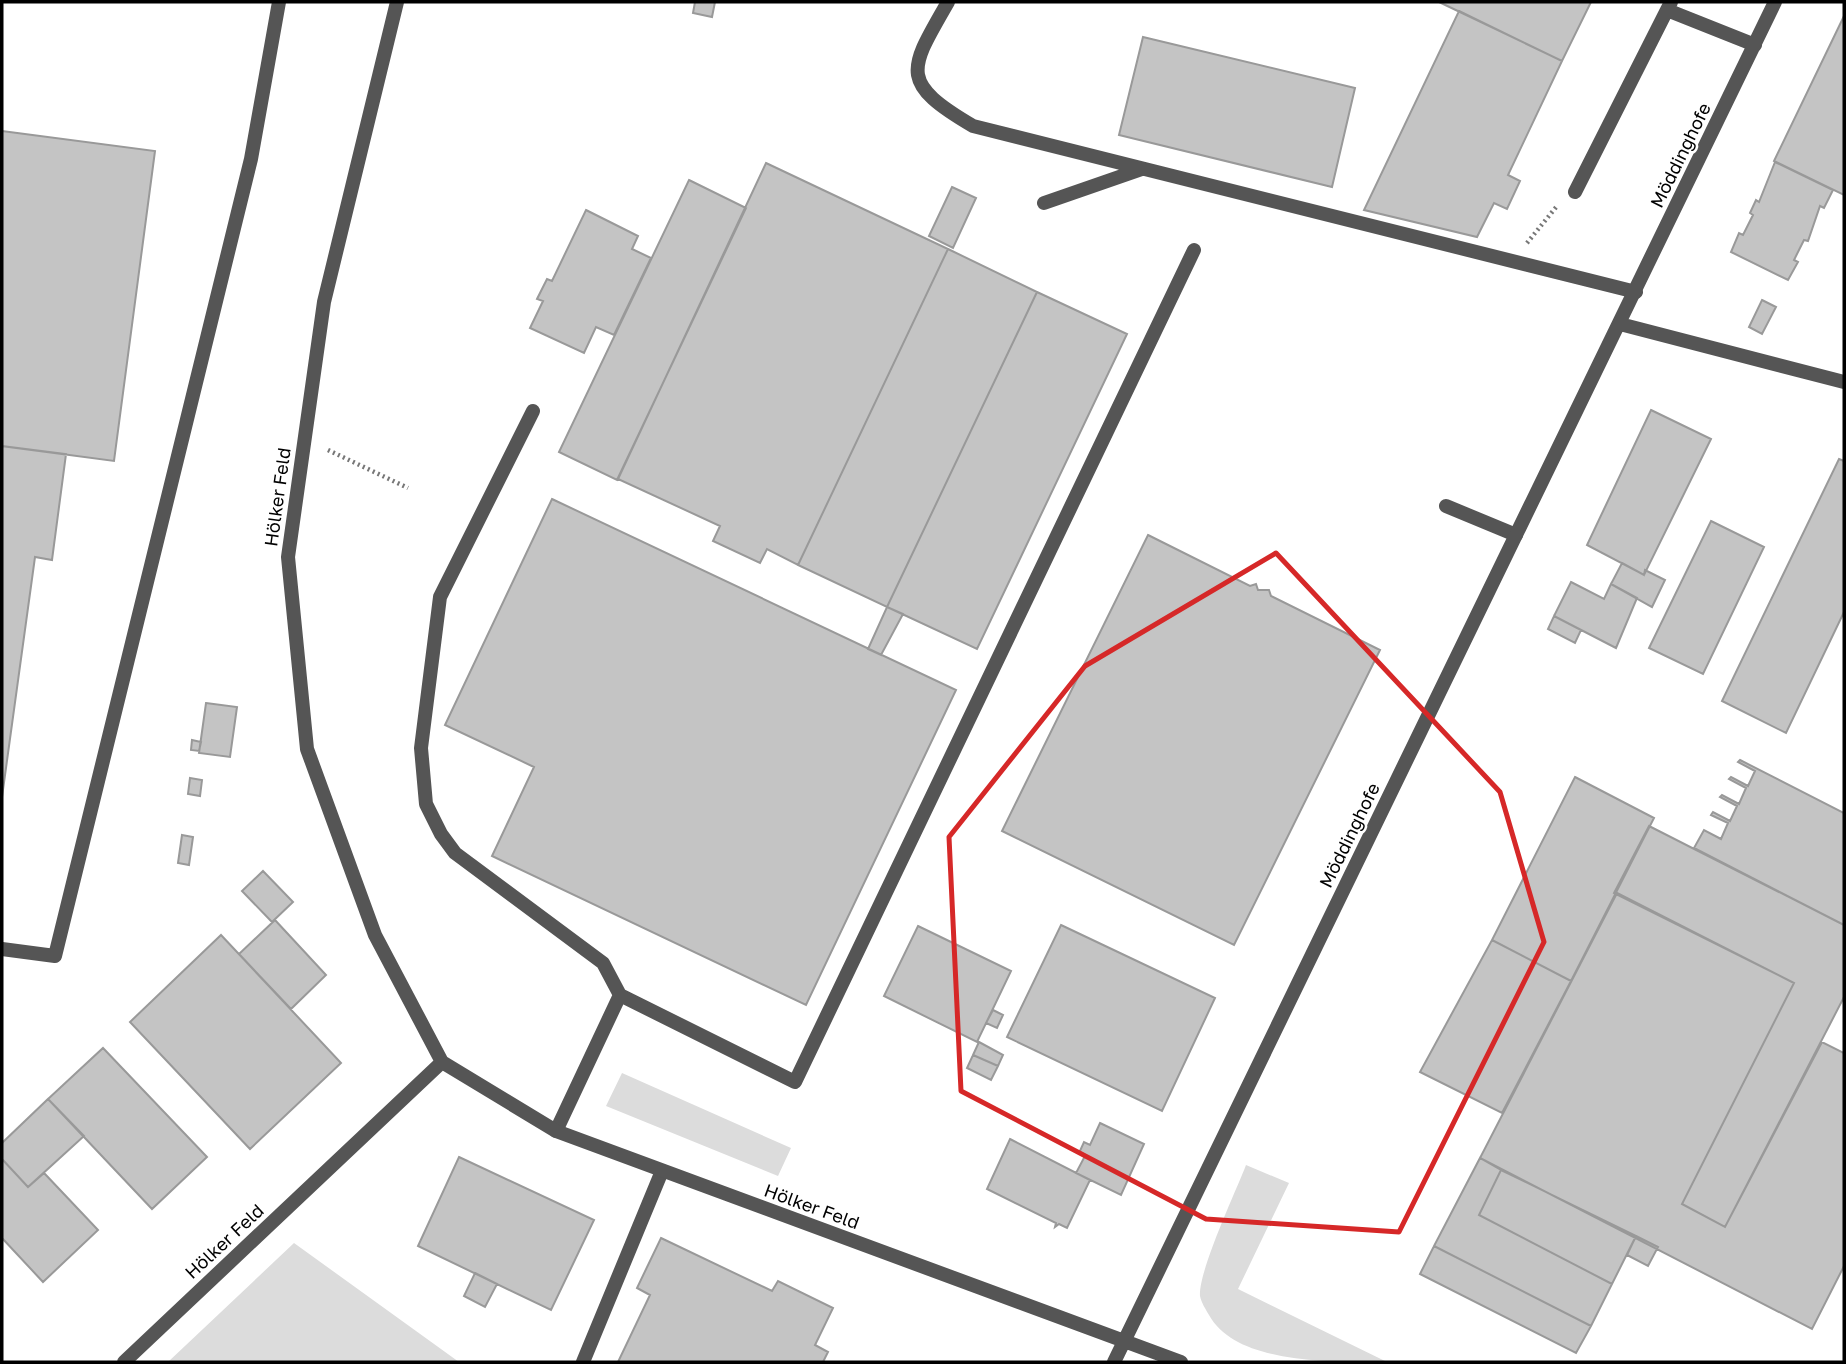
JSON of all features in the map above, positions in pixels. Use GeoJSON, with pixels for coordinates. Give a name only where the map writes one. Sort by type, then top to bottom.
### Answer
{"type":"FeatureCollection","features":[{"type":"Feature","properties":{"kind":"street"},"geometry":{"type":"LineString","coordinates":[[2,949],[55,956],[251,159],[279,2]]}},
{"type":"Feature","properties":{"kind":"street","name":"Hölker Feld"},"geometry":{"type":"LineString","coordinates":[[397,2],[324,302],[288,557],[307,749],[376,935],[442,1062],[556,1131],[1181,1362]]}},
{"type":"Feature","properties":{"kind":"street"},"geometry":{"type":"LineString","coordinates":[[948,2],[918,54],[919,83],[937,105],[973,126],[1636,292]]}},
{"type":"Feature","properties":{"kind":"street","name":"Möddinghofe"},"geometry":{"type":"LineString","coordinates":[[1114,1362],[1775,2]]}},
{"type":"Feature","properties":{"kind":"street"},"geometry":{"type":"LineString","coordinates":[[1575,192],[1669,6],[1755,45]]}},
{"type":"Feature","properties":{"kind":"street"},"geometry":{"type":"LineString","coordinates":[[1044,203],[1143,168]]}},
{"type":"Feature","properties":{"kind":"street"},"geometry":{"type":"LineString","coordinates":[[534,411],[440,597],[421,748],[426,804],[441,834],[455,853],[603,962],[620,995],[796,1082],[1194,250]]}},
{"type":"Feature","properties":{"kind":"street"},"geometry":{"type":"LineString","coordinates":[[1620,324],[1844,382]]}},
{"type":"Feature","properties":{"kind":"street"},"geometry":{"type":"LineString","coordinates":[[1446,506],[1516,536]]}},
{"type":"Feature","properties":{"kind":"street"},"geometry":{"type":"LineString","coordinates":[[556,1131],[620,995]]}},
{"type":"Feature","properties":{"kind":"street","name":"Hölker Feld"},"geometry":{"type":"LineString","coordinates":[[124,1362],[442,1062]]}},
{"type":"Feature","properties":{"kind":"street"},"geometry":{"type":"LineString","coordinates":[[583,1362],[662,1171]]}},
{"type":"Feature","properties":{"kind":"path"},"geometry":{"type":"LineString","coordinates":[[1517,262],[1522,249],[1542,222],[1575,192]]}},
{"type":"Feature","properties":{"kind":"path"},"geometry":{"type":"LineString","coordinates":[[345,458],[408,488]]}},
{"type":"Feature","properties":{"kind":"highlighted area"},"geometry":{"type":"Polygon","coordinates":[[[1276,553],[1500,792],[1544,942],[1399,1232],[1206,1219],[961,1091],[949,837],[1085,666],[1276,553]]]}},
{"type":"Feature","properties":{"kind":"shaded area"},"geometry":{"type":"Polygon","coordinates":[[[622,1073],[791,1148],[778,1176],[606,1106],[622,1073]]]}},
{"type":"Feature","properties":{"kind":"shaded area"},"geometry":{"type":"Polygon","coordinates":[[[1246,1165],[1289,1183],[1238,1289],[1387,1362],[1312,1360],[1262,1351],[1240,1343],[1222,1331],[1209,1315],[1200,1296],[1201,1285],[1211,1251],[1246,1165]]]}},
{"type":"Feature","properties":{"kind":"shaded area"},"geometry":{"type":"Polygon","coordinates":[[[294,1243],[459,1362],[168,1362],[294,1243]]]}},
{"type":"Feature","properties":{"kind":"building"},"geometry":{"type":"Polygon","coordinates":[[[695,2],[715,2],[712,17],[693,13],[695,2]]]}},
{"type":"Feature","properties":{"kind":"building"},"geometry":{"type":"Polygon","coordinates":[[[1439,2],[1591,2],[1562,61],[1439,2]]]}},
{"type":"Feature","properties":{"kind":"building"},"geometry":{"type":"Polygon","coordinates":[[[1459,11],[1562,61],[1508,175],[1520,181],[1507,209],[1494,203],[1477,237],[1364,210],[1459,11]]]}},
{"type":"Feature","properties":{"kind":"building"},"geometry":{"type":"Polygon","coordinates":[[[1844,16],[1844,195],[1774,161],[1844,16]]]}},
{"type":"Feature","properties":{"kind":"building"},"geometry":{"type":"Polygon","coordinates":[[[1143,37],[1355,88],[1332,187],[1119,135],[1143,37]]]}},
{"type":"Feature","properties":{"kind":"building"},"geometry":{"type":"Polygon","coordinates":[[[2,131],[155,151],[114,461],[2,446],[2,131]]]}},
{"type":"Feature","properties":{"kind":"building"},"geometry":{"type":"Polygon","coordinates":[[[1775,162],[1833,190],[1824,208],[1820,206],[1808,241],[1804,240],[1794,260],[1798,262],[1788,280],[1731,252],[1739,233],[1743,235],[1753,215],[1750,213],[1756,200],[1759,202],[1775,162]]]}},
{"type":"Feature","properties":{"kind":"building"},"geometry":{"type":"Polygon","coordinates":[[[766,163],[948,249],[798,565],[767,549],[760,563],[713,541],[720,526],[618,479],[766,163]]]}},
{"type":"Feature","properties":{"kind":"building"},"geometry":{"type":"Polygon","coordinates":[[[689,180],[746,208],[617,480],[559,452],[689,180]]]}},
{"type":"Feature","properties":{"kind":"building"},"geometry":{"type":"Polygon","coordinates":[[[952,187],[976,198],[953,248],[929,236],[952,187]]]}},
{"type":"Feature","properties":{"kind":"building"},"geometry":{"type":"Polygon","coordinates":[[[586,210],[638,236],[632,249],[651,258],[614,335],[596,327],[584,353],[530,328],[543,301],[537,299],[547,279],[552,281],[586,210]]]}},
{"type":"Feature","properties":{"kind":"building"},"geometry":{"type":"Polygon","coordinates":[[[948,249],[1037,292],[887,607],[798,565],[948,249]]]}},
{"type":"Feature","properties":{"kind":"building"},"geometry":{"type":"Polygon","coordinates":[[[1037,292],[1127,334],[977,649],[887,607],[1037,292]]]}},
{"type":"Feature","properties":{"kind":"building"},"geometry":{"type":"Polygon","coordinates":[[[1762,300],[1776,307],[1762,334],[1749,327],[1762,300]]]}},
{"type":"Feature","properties":{"kind":"building"},"geometry":{"type":"Polygon","coordinates":[[[1651,410],[1711,439],[1644,575],[1587,545],[1651,410]]]}},
{"type":"Feature","properties":{"kind":"building"},"geometry":{"type":"Polygon","coordinates":[[[2,446],[66,454],[52,560],[35,557],[2,797],[2,446]]]}},
{"type":"Feature","properties":{"kind":"building"},"geometry":{"type":"Polygon","coordinates":[[[1839,459],[1844,461],[1844,612],[1786,733],[1722,701],[1839,459]]]}},
{"type":"Feature","properties":{"kind":"building"},"geometry":{"type":"Polygon","coordinates":[[[552,499],[956,690],[806,1005],[492,856],[534,767],[445,725],[552,499]]]}},
{"type":"Feature","properties":{"kind":"building"},"geometry":{"type":"Polygon","coordinates":[[[1711,521],[1764,547],[1703,674],[1649,648],[1711,521]]]}},
{"type":"Feature","properties":{"kind":"building"},"geometry":{"type":"Polygon","coordinates":[[[1148,535],[1250,586],[1256,584],[1258,590],[1269,590],[1271,596],[1380,650],[1234,945],[1002,831],[1148,535]]]}},
{"type":"Feature","properties":{"kind":"building"},"geometry":{"type":"Polygon","coordinates":[[[1622,563],[1644,575],[1645,570],[1665,580],[1652,607],[1611,584],[1622,563]]]}},
{"type":"Feature","properties":{"kind":"building"},"geometry":{"type":"Polygon","coordinates":[[[1571,582],[1604,599],[1611,584],[1637,598],[1616,648],[1554,616],[1571,582]]]}},
{"type":"Feature","properties":{"kind":"building"},"geometry":{"type":"Polygon","coordinates":[[[887,607],[903,614],[881,655],[868,649],[887,607]]]}},
{"type":"Feature","properties":{"kind":"building"},"geometry":{"type":"Polygon","coordinates":[[[1554,616],[1581,630],[1575,643],[1548,629],[1554,616]]]}},
{"type":"Feature","properties":{"kind":"building"},"geometry":{"type":"Polygon","coordinates":[[[206,703],[237,707],[230,757],[199,753],[206,703]]]}},
{"type":"Feature","properties":{"kind":"building"},"geometry":{"type":"Polygon","coordinates":[[[192,740],[201,742],[199,751],[191,750],[192,740]]]}},
{"type":"Feature","properties":{"kind":"building"},"geometry":{"type":"Polygon","coordinates":[[[1740,760],[1844,813],[1844,925],[1694,848],[1704,830],[1721,839],[1728,823],[1711,815],[1713,812],[1730,821],[1737,806],[1720,797],[1722,795],[1739,804],[1746,788],[1729,779],[1731,777],[1748,786],[1755,771],[1738,762],[1740,760]]]}},
{"type":"Feature","properties":{"kind":"building"},"geometry":{"type":"Polygon","coordinates":[[[1575,777],[1654,818],[1571,981],[1492,940],[1575,777]]]}},
{"type":"Feature","properties":{"kind":"building"},"geometry":{"type":"Polygon","coordinates":[[[190,778],[202,780],[200,796],[188,794],[190,778]]]}},
{"type":"Feature","properties":{"kind":"building"},"geometry":{"type":"Polygon","coordinates":[[[1649,826],[1844,925],[1844,997],[1725,1227],[1682,1204],[1794,983],[1614,893],[1649,826]]]}},
{"type":"Feature","properties":{"kind":"building"},"geometry":{"type":"Polygon","coordinates":[[[182,835],[193,837],[189,865],[178,863],[182,835]]]}},
{"type":"Feature","properties":{"kind":"building"},"geometry":{"type":"Polygon","coordinates":[[[263,871],[293,902],[272,922],[242,891],[263,871]]]}},
{"type":"Feature","properties":{"kind":"building"},"geometry":{"type":"Polygon","coordinates":[[[1617,893],[1794,983],[1682,1204],[1725,1227],[1822,1042],[1844,1053],[1844,1266],[1812,1329],[1480,1158],[1617,893]]]}},
{"type":"Feature","properties":{"kind":"building"},"geometry":{"type":"Polygon","coordinates":[[[275,920],[326,975],[291,1009],[239,954],[275,920]]]}},
{"type":"Feature","properties":{"kind":"building"},"geometry":{"type":"Polygon","coordinates":[[[1061,925],[1215,998],[1162,1111],[1007,1037],[1061,925]]]}},
{"type":"Feature","properties":{"kind":"building"},"geometry":{"type":"Polygon","coordinates":[[[918,926],[1011,971],[977,1042],[884,996],[918,926]]]}},
{"type":"Feature","properties":{"kind":"building"},"geometry":{"type":"Polygon","coordinates":[[[221,935],[341,1063],[250,1149],[130,1022],[221,935]]]}},
{"type":"Feature","properties":{"kind":"building"},"geometry":{"type":"Polygon","coordinates":[[[1492,940],[1571,981],[1502,1113],[1420,1072],[1492,940]]]}},
{"type":"Feature","properties":{"kind":"building"},"geometry":{"type":"Polygon","coordinates":[[[993,1010],[1003,1015],[997,1028],[986,1023],[993,1010]]]}},
{"type":"Feature","properties":{"kind":"building"},"geometry":{"type":"Polygon","coordinates":[[[979,1042],[1003,1055],[998,1066],[973,1055],[979,1042]]]}},
{"type":"Feature","properties":{"kind":"building"},"geometry":{"type":"Polygon","coordinates":[[[103,1048],[207,1157],[152,1209],[48,1099],[103,1048]]]}},
{"type":"Feature","properties":{"kind":"building"},"geometry":{"type":"Polygon","coordinates":[[[973,1055],[998,1066],[991,1080],[967,1068],[973,1055]]]}},
{"type":"Feature","properties":{"kind":"building"},"geometry":{"type":"Polygon","coordinates":[[[48,1099],[84,1136],[28,1187],[2,1159],[2,1143],[48,1099]]]}},
{"type":"Feature","properties":{"kind":"building"},"geometry":{"type":"Polygon","coordinates":[[[1100,1123],[1144,1144],[1121,1195],[1076,1173],[1085,1156],[1079,1153],[1084,1142],[1090,1145],[1100,1123]]]}},
{"type":"Feature","properties":{"kind":"building"},"geometry":{"type":"Polygon","coordinates":[[[1010,1139],[1090,1180],[1067,1228],[1059,1224],[1055,1227],[1056,1223],[987,1189],[1010,1139]]]}},
{"type":"Feature","properties":{"kind":"building"},"geometry":{"type":"Polygon","coordinates":[[[459,1157],[594,1220],[551,1310],[418,1246],[459,1157]]]}},
{"type":"Feature","properties":{"kind":"building"},"geometry":{"type":"Polygon","coordinates":[[[1480,1158],[1501,1170],[1479,1215],[1612,1284],[1591,1326],[1434,1246],[1480,1158]]]}},
{"type":"Feature","properties":{"kind":"building"},"geometry":{"type":"Polygon","coordinates":[[[2,1159],[28,1187],[44,1173],[98,1230],[43,1282],[2,1238],[2,1159]]]}},
{"type":"Feature","properties":{"kind":"building"},"geometry":{"type":"Polygon","coordinates":[[[1501,1170],[1636,1236],[1612,1284],[1479,1215],[1501,1170]]]}},
{"type":"Feature","properties":{"kind":"building"},"geometry":{"type":"Polygon","coordinates":[[[1636,1236],[1658,1247],[1648,1266],[1627,1255],[1636,1236]]]}},
{"type":"Feature","properties":{"kind":"building"},"geometry":{"type":"Polygon","coordinates":[[[661,1238],[772,1291],[778,1281],[833,1308],[815,1345],[828,1352],[823,1362],[618,1362],[650,1295],[637,1288],[661,1238]]]}},
{"type":"Feature","properties":{"kind":"building"},"geometry":{"type":"Polygon","coordinates":[[[1434,1246],[1591,1326],[1576,1353],[1420,1274],[1434,1246]]]}},
{"type":"Feature","properties":{"kind":"building"},"geometry":{"type":"Polygon","coordinates":[[[475,1273],[497,1284],[485,1307],[464,1296],[475,1273]]]}}]}
